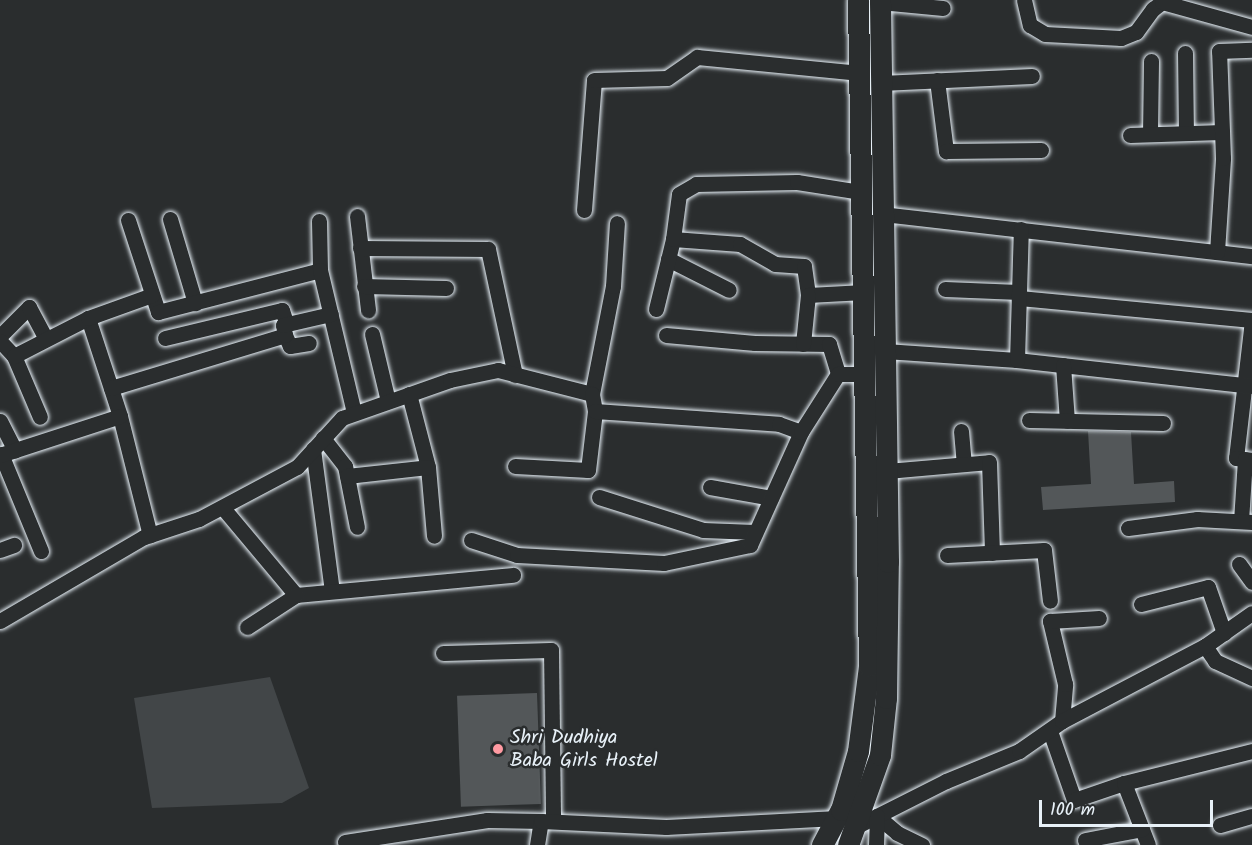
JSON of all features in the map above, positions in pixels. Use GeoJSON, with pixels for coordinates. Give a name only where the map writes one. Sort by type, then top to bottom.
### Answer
{"type":"FeatureCollection","features":[{"type":"Feature","properties":{"kind":"highway"},"geometry":{"type":"LineString","coordinates":[[822,845],[837,818],[858,751],[869,666],[866,374],[858,0]]}},
{"type":"Feature","properties":{"kind":"highway"},"geometry":{"type":"LineString","coordinates":[[853,836],[880,754],[886,698],[885,351],[880,1]]}},
{"type":"Feature","properties":{"kind":"street"},"geometry":{"type":"LineString","coordinates":[[1024,0],[1030,25],[1046,34],[1121,38],[1136,32],[1154,3],[1162,2],[1252,27]]}},
{"type":"Feature","properties":{"kind":"street"},"geometry":{"type":"LineString","coordinates":[[880,1],[942,8]]}},
{"type":"Feature","properties":{"kind":"street"},"geometry":{"type":"LineString","coordinates":[[1216,252],[1222,132],[1219,51],[1252,50]]}},
{"type":"Feature","properties":{"kind":"street"},"geometry":{"type":"LineString","coordinates":[[1185,53],[1186,133]]}},
{"type":"Feature","properties":{"kind":"street"},"geometry":{"type":"LineString","coordinates":[[584,210],[594,80],[667,78],[697,57],[860,73]]}},
{"type":"Feature","properties":{"kind":"street"},"geometry":{"type":"LineString","coordinates":[[1150,134],[1151,61]]}},
{"type":"Feature","properties":{"kind":"street"},"geometry":{"type":"LineString","coordinates":[[881,83],[1032,76]]}},
{"type":"Feature","properties":{"kind":"street"},"geometry":{"type":"LineString","coordinates":[[937,80],[946,151],[1041,150]]}},
{"type":"Feature","properties":{"kind":"street"},"geometry":{"type":"LineString","coordinates":[[1130,135],[1222,132]]}},
{"type":"Feature","properties":{"kind":"street"},"geometry":{"type":"LineString","coordinates":[[656,309],[673,239],[679,194],[696,184],[797,182],[861,192]]}},
{"type":"Feature","properties":{"kind":"street"},"geometry":{"type":"LineString","coordinates":[[882,214],[1252,256]]}},
{"type":"Feature","properties":{"kind":"street"},"geometry":{"type":"LineString","coordinates":[[357,216],[368,310]]}},
{"type":"Feature","properties":{"kind":"street"},"geometry":{"type":"LineString","coordinates":[[170,219],[195,303]]}},
{"type":"Feature","properties":{"kind":"street"},"geometry":{"type":"LineString","coordinates":[[128,220],[158,312],[320,270]]}},
{"type":"Feature","properties":{"kind":"street"},"geometry":{"type":"LineString","coordinates":[[319,221],[320,270],[354,413]]}},
{"type":"Feature","properties":{"kind":"street"},"geometry":{"type":"LineString","coordinates":[[515,466],[588,470],[595,411],[592,394],[613,286],[617,223]]}},
{"type":"Feature","properties":{"kind":"street"},"geometry":{"type":"LineString","coordinates":[[1017,360],[1021,229]]}},
{"type":"Feature","properties":{"kind":"street"},"geometry":{"type":"LineString","coordinates":[[673,239],[740,244],[775,264],[804,266],[808,295],[803,344]]}},
{"type":"Feature","properties":{"kind":"street"},"geometry":{"type":"LineString","coordinates":[[360,248],[488,249],[515,375]]}},
{"type":"Feature","properties":{"kind":"street"},"geometry":{"type":"LineString","coordinates":[[668,259],[729,290]]}},
{"type":"Feature","properties":{"kind":"street"},"geometry":{"type":"LineString","coordinates":[[364,286],[446,288]]}},
{"type":"Feature","properties":{"kind":"street"},"geometry":{"type":"LineString","coordinates":[[945,289],[1252,320],[1248,385],[1236,458],[1249,459],[1246,521],[1197,519],[1128,528]]}},
{"type":"Feature","properties":{"kind":"street"},"geometry":{"type":"LineString","coordinates":[[808,295],[864,292]]}},
{"type":"Feature","properties":{"kind":"street"},"geometry":{"type":"LineString","coordinates":[[14,356],[88,318],[152,295]]}},
{"type":"Feature","properties":{"kind":"street"},"geometry":{"type":"LineString","coordinates":[[0,336],[29,307],[46,339]]}},
{"type":"Feature","properties":{"kind":"street"},"geometry":{"type":"LineString","coordinates":[[165,338],[282,310],[290,346],[309,343]]}},
{"type":"Feature","properties":{"kind":"street"},"geometry":{"type":"LineString","coordinates":[[111,388],[331,314]]}},
{"type":"Feature","properties":{"kind":"street"},"geometry":{"type":"LineString","coordinates":[[88,318],[120,416],[150,535]]}},
{"type":"Feature","properties":{"kind":"street"},"geometry":{"type":"LineString","coordinates":[[372,334],[388,401]]}},
{"type":"Feature","properties":{"kind":"street"},"geometry":{"type":"LineString","coordinates":[[471,540],[517,555],[664,563],[750,545],[801,432],[838,374],[830,344],[666,335]]}},
{"type":"Feature","properties":{"kind":"street"},"geometry":{"type":"LineString","coordinates":[[0,341],[14,356],[40,417]]}},
{"type":"Feature","properties":{"kind":"street"},"geometry":{"type":"LineString","coordinates":[[885,351],[1017,360],[1248,385]]}},
{"type":"Feature","properties":{"kind":"street"},"geometry":{"type":"LineString","coordinates":[[1064,365],[1066,421]]}},
{"type":"Feature","properties":{"kind":"street"},"geometry":{"type":"LineString","coordinates":[[0,621],[90,566],[150,535],[222,508],[297,467],[342,418],[354,413],[409,394],[498,370],[592,394]]}},
{"type":"Feature","properties":{"kind":"street"},"geometry":{"type":"LineString","coordinates":[[838,374],[866,374]]}},
{"type":"Feature","properties":{"kind":"street"},"geometry":{"type":"LineString","coordinates":[[409,394],[428,467],[434,536]]}},
{"type":"Feature","properties":{"kind":"street"},"geometry":{"type":"LineString","coordinates":[[595,411],[778,424],[801,432]]}},
{"type":"Feature","properties":{"kind":"street"},"geometry":{"type":"LineString","coordinates":[[5,453],[120,416]]}},
{"type":"Feature","properties":{"kind":"street"},"geometry":{"type":"LineString","coordinates":[[1029,420],[1163,423]]}},
{"type":"Feature","properties":{"kind":"street"},"geometry":{"type":"LineString","coordinates":[[0,421],[5,453],[41,551]]}},
{"type":"Feature","properties":{"kind":"street"},"geometry":{"type":"LineString","coordinates":[[961,431],[964,464]]}},
{"type":"Feature","properties":{"kind":"street"},"geometry":{"type":"LineString","coordinates":[[318,444],[345,466],[357,527]]}},
{"type":"Feature","properties":{"kind":"street"},"geometry":{"type":"LineString","coordinates":[[318,444],[332,591]]}},
{"type":"Feature","properties":{"kind":"street"},"geometry":{"type":"LineString","coordinates":[[886,471],[989,462],[992,553]]}},
{"type":"Feature","properties":{"kind":"street"},"geometry":{"type":"LineString","coordinates":[[347,476],[428,467]]}},
{"type":"Feature","properties":{"kind":"street"},"geometry":{"type":"LineString","coordinates":[[710,487],[771,498]]}},
{"type":"Feature","properties":{"kind":"street"},"geometry":{"type":"LineString","coordinates":[[599,497],[703,530],[755,532]]}},
{"type":"Feature","properties":{"kind":"street"},"geometry":{"type":"LineString","coordinates":[[222,508],[296,595]]}},
{"type":"Feature","properties":{"kind":"street"},"geometry":{"type":"LineString","coordinates":[[946,555],[1044,550],[1050,601]]}},
{"type":"Feature","properties":{"kind":"street"},"geometry":{"type":"LineString","coordinates":[[1239,564],[1252,582]]}},
{"type":"Feature","properties":{"kind":"street"},"geometry":{"type":"LineString","coordinates":[[247,627],[296,595],[513,575]]}},
{"type":"Feature","properties":{"kind":"street"},"geometry":{"type":"LineString","coordinates":[[1141,604],[1208,587],[1224,633]]}},
{"type":"Feature","properties":{"kind":"street"},"geometry":{"type":"LineString","coordinates":[[853,836],[877,816],[946,781],[1019,751],[1056,726],[1205,646],[1252,613]]}},
{"type":"Feature","properties":{"kind":"street"},"geometry":{"type":"LineString","coordinates":[[1099,618],[1050,621],[1065,684],[1056,726],[1074,800],[1124,783],[1252,752]]}},
{"type":"Feature","properties":{"kind":"street"},"geometry":{"type":"LineString","coordinates":[[1205,646],[1215,661],[1252,678]]}},
{"type":"Feature","properties":{"kind":"street"},"geometry":{"type":"LineString","coordinates":[[443,653],[551,650],[547,821],[537,845]]}},
{"type":"Feature","properties":{"kind":"street"},"geometry":{"type":"LineString","coordinates":[[1124,783],[1148,845]]}},
{"type":"Feature","properties":{"kind":"street"},"geometry":{"type":"LineString","coordinates":[[876,845],[877,816]]}},
{"type":"Feature","properties":{"kind":"street"},"geometry":{"type":"LineString","coordinates":[[877,816],[897,832],[922,845]]}},
{"type":"Feature","properties":{"kind":"street"},"geometry":{"type":"LineString","coordinates":[[1220,825],[1252,816]]}},
{"type":"Feature","properties":{"kind":"street"},"geometry":{"type":"LineString","coordinates":[[345,842],[487,820],[666,827],[837,818]]}},
{"type":"Feature","properties":{"kind":"street"},"geometry":{"type":"LineString","coordinates":[[1085,840],[1142,829]]}},
{"type":"Feature","properties":{"kind":"shaded area"},"geometry":{"type":"Polygon","coordinates":[[[270,677],[309,788],[282,803],[152,808],[134,698],[270,677]]]}},
{"type":"Feature","properties":{"kind":"building"},"geometry":{"type":"Polygon","coordinates":[[[1088,431],[1131,432],[1134,484],[1174,481],[1175,502],[1043,510],[1041,487],[1091,484],[1088,431]]]}},
{"type":"Feature","properties":{"kind":"building","name":"Shri Dudhiya Baba Girls Hostel"},"geometry":{"type":"Polygon","coordinates":[[[537,693],[541,804],[461,807],[457,696],[537,693]]]}},
{"type":"Feature","properties":{"kind":"place","name":"Shri Dudhiya Baba Girls Hostel"},"geometry":{"type":"Point","coordinates":[498,749]}}]}
